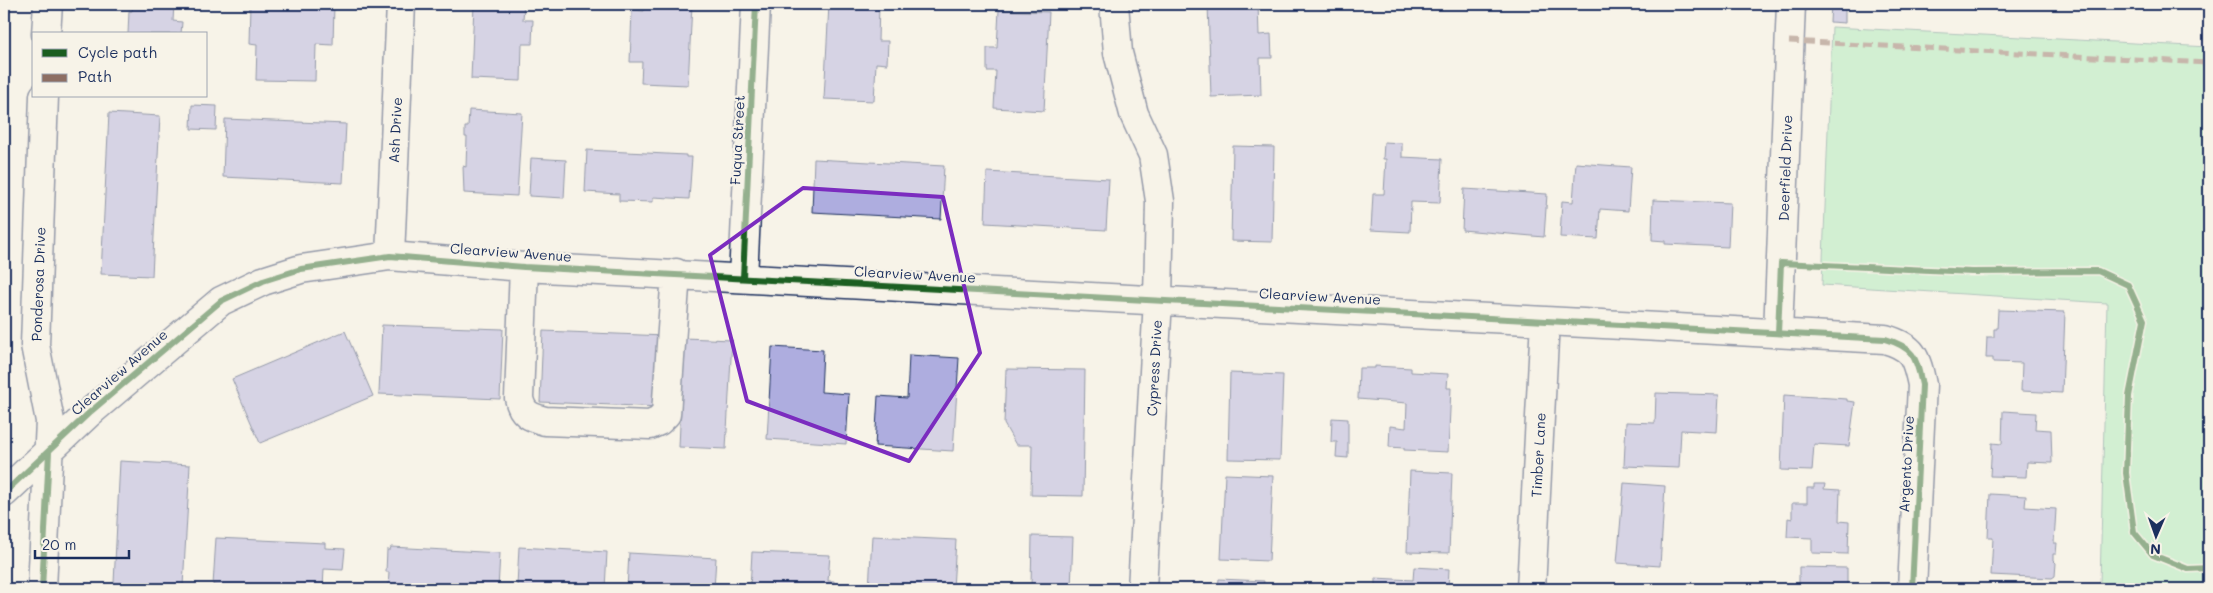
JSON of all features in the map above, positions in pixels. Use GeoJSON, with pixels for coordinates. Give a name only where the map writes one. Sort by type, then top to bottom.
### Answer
{"type":"FeatureCollection","features":[{"type":"Feature","properties":{"kind":"street"},"geometry":{"type":"LineString","coordinates":[[46,32],[48,4]]}},
{"type":"Feature","properties":{"kind":"street","name":"Ash Drive"},"geometry":{"type":"LineString","coordinates":[[390,256],[401,4]]}},
{"type":"Feature","properties":{"kind":"street","name":"Fuqua Street"},"geometry":{"type":"LineString","coordinates":[[743,278],[756,4]]}},
{"type":"Feature","properties":{"kind":"street","name":"Cypress Drive"},"geometry":{"type":"LineString","coordinates":[[1114,4],[1118,53],[1134,114],[1153,155],[1160,201],[1158,298],[1142,589]]}},
{"type":"Feature","properties":{"kind":"street","name":"Deerfield Drive"},"geometry":{"type":"LineString","coordinates":[[1778,333],[1791,4]]}},
{"type":"Feature","properties":{"kind":"street","name":"Ponderosa Drive"},"geometry":{"type":"LineString","coordinates":[[42,589],[50,421],[35,345],[44,98]]}},
{"type":"Feature","properties":{"kind":"street","name":"Clearview Avenue"},"geometry":{"type":"LineString","coordinates":[[4,492],[89,413],[221,301],[263,281],[301,269],[390,256],[524,266],[1158,298],[1545,321],[1885,338],[1904,344]]}},
{"type":"Feature","properties":{"kind":"street"},"geometry":{"type":"LineString","coordinates":[[524,266],[519,398],[522,410],[531,418],[545,421],[650,425],[659,421],[666,414],[676,273]]}},
{"type":"Feature","properties":{"kind":"street","name":"Timber Lane"},"geometry":{"type":"LineString","coordinates":[[1532,589],[1545,321]]}},
{"type":"Feature","properties":{"kind":"street","name":"Argento Drive"},"geometry":{"type":"LineString","coordinates":[[1904,344],[1918,364],[1922,385],[1912,589]]}},
{"type":"Feature","properties":{"kind":"highlighted area"},"geometry":{"type":"Polygon","coordinates":[[[803,188],[943,197],[980,353],[909,461],[747,401],[710,255],[803,188]]]}},
{"type":"Feature","properties":{"kind":"green space"},"geometry":{"type":"Polygon","coordinates":[[[1832,27],[2209,47],[2209,589],[2100,584],[2107,303],[1822,285],[1832,27]]]}},
{"type":"Feature","properties":{"kind":"building"},"geometry":{"type":"Polygon","coordinates":[[[133,4],[174,4],[173,21],[182,22],[181,32],[128,32],[129,11],[132,11],[133,4]]]}},
{"type":"Feature","properties":{"kind":"building"},"geometry":{"type":"Polygon","coordinates":[[[250,4],[334,4],[333,45],[316,44],[315,81],[256,80],[257,45],[249,44],[250,4]]]}},
{"type":"Feature","properties":{"kind":"building"},"geometry":{"type":"Polygon","coordinates":[[[474,4],[524,4],[523,20],[533,20],[532,44],[522,44],[521,81],[471,79],[474,4]]]}},
{"type":"Feature","properties":{"kind":"building"},"geometry":{"type":"Polygon","coordinates":[[[645,4],[692,4],[688,85],[641,83],[642,62],[630,62],[632,10],[644,11],[645,4]]]}},
{"type":"Feature","properties":{"kind":"building"},"geometry":{"type":"Polygon","coordinates":[[[829,4],[879,4],[878,41],[888,41],[887,64],[876,63],[874,101],[824,99],[829,4]]]}},
{"type":"Feature","properties":{"kind":"building"},"geometry":{"type":"Polygon","coordinates":[[[1208,4],[1258,4],[1259,35],[1271,34],[1272,58],[1260,58],[1261,95],[1211,97],[1208,4]]]}},
{"type":"Feature","properties":{"kind":"building"},"geometry":{"type":"Polygon","coordinates":[[[1831,4],[1845,4],[1845,23],[1830,22],[1831,4]]]}},
{"type":"Feature","properties":{"kind":"building"},"geometry":{"type":"Polygon","coordinates":[[[999,10],[1049,12],[1044,111],[994,108],[996,71],[987,71],[987,48],[997,48],[999,10]]]}},
{"type":"Feature","properties":{"kind":"building"},"geometry":{"type":"Polygon","coordinates":[[[192,105],[217,106],[216,130],[191,129],[192,105]]]}},
{"type":"Feature","properties":{"kind":"building"},"geometry":{"type":"Polygon","coordinates":[[[469,110],[522,113],[517,196],[464,193],[463,166],[466,167],[467,137],[465,137],[465,127],[468,127],[469,110]]]}},
{"type":"Feature","properties":{"kind":"building"},"geometry":{"type":"Polygon","coordinates":[[[109,113],[160,116],[152,276],[101,274],[109,113]]]}},
{"type":"Feature","properties":{"kind":"building"},"geometry":{"type":"Polygon","coordinates":[[[225,119],[346,124],[343,183],[223,177],[225,119]]]}},
{"type":"Feature","properties":{"kind":"building"},"geometry":{"type":"Polygon","coordinates":[[[1384,142],[1402,143],[1402,157],[1442,159],[1440,203],[1411,202],[1410,232],[1371,230],[1373,194],[1384,194],[1386,159],[1383,159],[1384,142]]]}},
{"type":"Feature","properties":{"kind":"building"},"geometry":{"type":"Polygon","coordinates":[[[1233,146],[1274,147],[1272,242],[1231,241],[1233,146]]]}},
{"type":"Feature","properties":{"kind":"building"},"geometry":{"type":"Polygon","coordinates":[[[587,150],[686,155],[686,157],[692,157],[689,199],[653,197],[653,202],[619,201],[619,194],[585,192],[587,150]]]}},
{"type":"Feature","properties":{"kind":"building"},"geometry":{"type":"Polygon","coordinates":[[[531,158],[566,160],[564,198],[529,196],[531,158]]]}},
{"type":"Feature","properties":{"kind":"building"},"geometry":{"type":"Polygon","coordinates":[[[814,159],[944,166],[941,219],[812,212],[814,159]]]}},
{"type":"Feature","properties":{"kind":"building"},"geometry":{"type":"Polygon","coordinates":[[[1576,163],[1631,167],[1628,211],[1600,209],[1598,239],[1560,237],[1562,201],[1573,202],[1576,163]]]}},
{"type":"Feature","properties":{"kind":"building"},"geometry":{"type":"Polygon","coordinates":[[[987,172],[1109,179],[1106,230],[985,223],[987,172]]]}},
{"type":"Feature","properties":{"kind":"building"},"geometry":{"type":"Polygon","coordinates":[[[1464,189],[1547,194],[1544,237],[1462,230],[1464,189]]]}},
{"type":"Feature","properties":{"kind":"building"},"geometry":{"type":"Polygon","coordinates":[[[1653,200],[1730,203],[1728,247],[1665,244],[1665,241],[1652,240],[1653,200]]]}},
{"type":"Feature","properties":{"kind":"building"},"geometry":{"type":"Polygon","coordinates":[[[1998,310],[2065,312],[2062,393],[2021,391],[2022,363],[1993,362],[1993,358],[1986,358],[1987,337],[1994,337],[1994,329],[1997,329],[1998,310]]]}},
{"type":"Feature","properties":{"kind":"building"},"geometry":{"type":"Polygon","coordinates":[[[382,325],[503,329],[500,399],[379,394],[382,325]]]}},
{"type":"Feature","properties":{"kind":"building"},"geometry":{"type":"Polygon","coordinates":[[[345,331],[373,396],[260,443],[232,379],[345,331]]]}},
{"type":"Feature","properties":{"kind":"building"},"geometry":{"type":"Polygon","coordinates":[[[543,331],[665,336],[662,407],[540,402],[543,331]]]}},
{"type":"Feature","properties":{"kind":"building"},"geometry":{"type":"Polygon","coordinates":[[[684,338],[732,340],[726,449],[679,447],[684,338]]]}},
{"type":"Feature","properties":{"kind":"building"},"geometry":{"type":"Polygon","coordinates":[[[772,347],[823,350],[821,392],[849,394],[846,444],[767,439],[772,347]]]}},
{"type":"Feature","properties":{"kind":"building"},"geometry":{"type":"Polygon","coordinates":[[[909,355],[959,358],[953,451],[875,446],[878,396],[907,398],[909,355]]]}},
{"type":"Feature","properties":{"kind":"building"},"geometry":{"type":"Polygon","coordinates":[[[1375,366],[1411,368],[1411,372],[1448,374],[1447,388],[1451,388],[1448,452],[1404,450],[1404,448],[1389,447],[1390,426],[1406,428],[1407,403],[1358,399],[1359,368],[1375,368],[1375,366]]]}},
{"type":"Feature","properties":{"kind":"building"},"geometry":{"type":"Polygon","coordinates":[[[1006,369],[1085,370],[1083,496],[1031,495],[1032,445],[1016,445],[1004,424],[1006,369]]]}},
{"type":"Feature","properties":{"kind":"building"},"geometry":{"type":"Polygon","coordinates":[[[1230,373],[1283,375],[1280,460],[1228,459],[1230,373]]]}},
{"type":"Feature","properties":{"kind":"building"},"geometry":{"type":"Polygon","coordinates":[[[1656,393],[1719,395],[1717,432],[1681,430],[1679,468],[1624,466],[1626,422],[1655,423],[1656,393]]]}},
{"type":"Feature","properties":{"kind":"building"},"geometry":{"type":"Polygon","coordinates":[[[1784,395],[1847,399],[1847,401],[1855,402],[1849,446],[1814,444],[1812,471],[1781,470],[1784,395]]]}},
{"type":"Feature","properties":{"kind":"building"},"geometry":{"type":"Polygon","coordinates":[[[2003,411],[2036,413],[2035,429],[2051,430],[2052,463],[2027,462],[2026,477],[1990,476],[1992,443],[2002,444],[2003,411]]]}},
{"type":"Feature","properties":{"kind":"building"},"geometry":{"type":"Polygon","coordinates":[[[1332,418],[1348,419],[1348,458],[1336,457],[1337,442],[1331,442],[1332,418]]]}},
{"type":"Feature","properties":{"kind":"building"},"geometry":{"type":"Polygon","coordinates":[[[120,461],[190,465],[183,586],[114,583],[120,461]]]}},
{"type":"Feature","properties":{"kind":"building"},"geometry":{"type":"Polygon","coordinates":[[[1410,471],[1452,473],[1449,553],[1407,552],[1410,471]]]}},
{"type":"Feature","properties":{"kind":"building"},"geometry":{"type":"Polygon","coordinates":[[[1225,474],[1273,476],[1269,561],[1221,559],[1225,474]]]}},
{"type":"Feature","properties":{"kind":"building"},"geometry":{"type":"Polygon","coordinates":[[[1624,483],[1665,486],[1660,566],[1617,563],[1624,483]]]}},
{"type":"Feature","properties":{"kind":"building"},"geometry":{"type":"Polygon","coordinates":[[[1814,484],[1825,484],[1824,489],[1840,490],[1839,521],[1849,522],[1848,554],[1812,553],[1812,538],[1787,537],[1788,518],[1792,519],[1792,503],[1807,503],[1807,488],[1814,488],[1814,484]]]}},
{"type":"Feature","properties":{"kind":"building"},"geometry":{"type":"Polygon","coordinates":[[[1990,494],[2026,496],[2025,507],[2056,509],[2054,543],[2057,543],[2056,554],[2053,554],[2053,560],[2056,563],[2055,576],[2052,578],[1991,575],[1993,538],[1988,538],[1990,494]]]}},
{"type":"Feature","properties":{"kind":"building"},"geometry":{"type":"Polygon","coordinates":[[[872,536],[956,540],[953,589],[869,589],[872,536]]]}},
{"type":"Feature","properties":{"kind":"building"},"geometry":{"type":"Polygon","coordinates":[[[1032,536],[1073,537],[1071,589],[989,589],[989,586],[1031,587],[1032,536]]]}},
{"type":"Feature","properties":{"kind":"building"},"geometry":{"type":"Polygon","coordinates":[[[216,538],[325,543],[325,548],[345,549],[343,570],[324,569],[323,589],[213,585],[216,538]]]}},
{"type":"Feature","properties":{"kind":"building"},"geometry":{"type":"Polygon","coordinates":[[[391,547],[500,553],[498,589],[388,589],[389,572],[386,572],[387,550],[390,550],[391,547]]]}},
{"type":"Feature","properties":{"kind":"building"},"geometry":{"type":"Polygon","coordinates":[[[519,547],[607,552],[605,589],[551,589],[517,586],[519,547]]]}},
{"type":"Feature","properties":{"kind":"building"},"geometry":{"type":"Polygon","coordinates":[[[752,552],[830,555],[828,581],[834,581],[834,589],[750,589],[752,552]]]}},
{"type":"Feature","properties":{"kind":"building"},"geometry":{"type":"Polygon","coordinates":[[[629,553],[716,558],[714,589],[627,589],[629,553]]]}},
{"type":"Feature","properties":{"kind":"building"},"geometry":{"type":"Polygon","coordinates":[[[1414,567],[1449,569],[1448,589],[1375,589],[1375,578],[1413,580],[1414,567]]]}},
{"type":"Feature","properties":{"kind":"building"},"geometry":{"type":"Polygon","coordinates":[[[1799,567],[1847,568],[1847,589],[1799,589],[1799,567]]]}},
{"type":"Feature","properties":{"kind":"building"},"geometry":{"type":"Polygon","coordinates":[[[1219,579],[1264,581],[1263,589],[1218,589],[1219,579]]]}},
{"type":"Feature","properties":{"kind":"building"},"geometry":{"type":"Polygon","coordinates":[[[1645,585],[1683,586],[1683,589],[1645,589],[1645,585]]]}},
{"type":"Feature","properties":{"kind":"marked path"},"geometry":{"type":"LineString","coordinates":[[1789,41],[2209,63]]}},
{"type":"Feature","properties":{"kind":"cycle path"},"geometry":{"type":"LineString","coordinates":[[743,278],[756,4]]}},
{"type":"Feature","properties":{"kind":"cycle path"},"geometry":{"type":"LineString","coordinates":[[4,493],[89,413],[221,301],[263,281],[301,269],[390,256],[524,267],[1885,339],[1902,345],[1912,354],[1918,367],[1922,385],[1912,589]]}},
{"type":"Feature","properties":{"kind":"cycle path"},"geometry":{"type":"LineString","coordinates":[[1778,333],[1781,263],[1972,272],[2098,271],[2128,285],[2144,320],[2129,396],[2126,473],[2134,532],[2153,555],[2188,569],[2209,568]]}},
{"type":"Feature","properties":{"kind":"cycle path"},"geometry":{"type":"LineString","coordinates":[[42,589],[49,452]]}}]}
